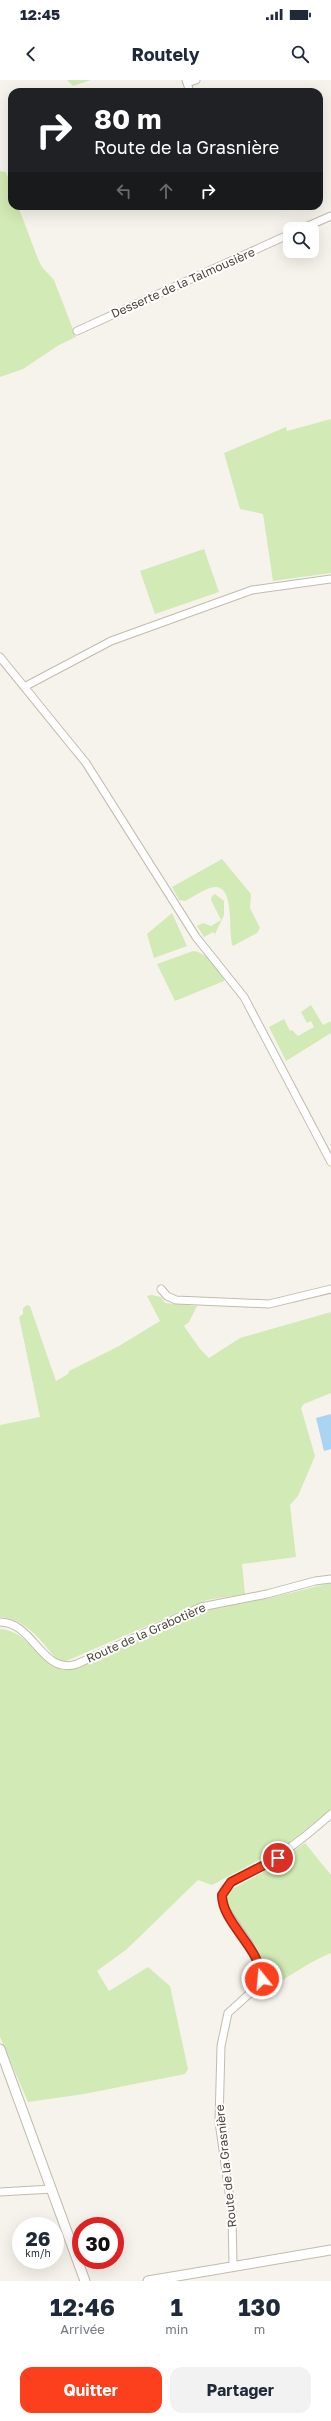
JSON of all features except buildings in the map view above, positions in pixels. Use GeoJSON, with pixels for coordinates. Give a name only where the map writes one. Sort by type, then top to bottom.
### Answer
{"type":"FeatureCollection","features":[{"type":"Feature","properties":{"kind":"street"},"geometry":{"type":"LineString","coordinates":[[187,81],[196,80]]}},
{"type":"Feature","properties":{"kind":"street"},"geometry":{"type":"LineString","coordinates":[[317,222],[331,216]]}},
{"type":"Feature","properties":{"kind":"street","name":"Desserte de la Talmousière"},"geometry":{"type":"LineString","coordinates":[[77,331],[283,237]]}},
{"type":"Feature","properties":{"kind":"street"},"geometry":{"type":"LineString","coordinates":[[26,686],[112,641],[252,590],[331,579]]}},
{"type":"Feature","properties":{"kind":"street"},"geometry":{"type":"LineString","coordinates":[[0,657],[26,686],[82,757],[196,937],[244,997],[331,1162]]}},
{"type":"Feature","properties":{"kind":"street"},"geometry":{"type":"LineString","coordinates":[[161,1289],[166,1296],[176,1300],[247,1305],[276,1303],[331,1289]]}},
{"type":"Feature","properties":{"kind":"street","name":"Route de la Grabotière"},"geometry":{"type":"LineString","coordinates":[[0,1622],[16,1625],[51,1661],[61,1667],[66,1667],[77,1664],[201,1607],[267,1594],[315,1580],[331,1579]]}},
{"type":"Feature","properties":{"kind":"street","name":"Route de la Grasnière"},"geometry":{"type":"LineString","coordinates":[[232,2266],[232,2213],[219,2122],[221,2046],[228,2013],[259,1985],[262,1979],[260,1967],[249,1944],[224,1906],[222,1895],[231,1882],[278,1858],[299,1843],[331,1814]]}},
{"type":"Feature","properties":{"kind":"street"},"geometry":{"type":"LineString","coordinates":[[0,2049],[85,2281]]}},
{"type":"Feature","properties":{"kind":"street"},"geometry":{"type":"LineString","coordinates":[[0,2192],[52,2189]]}},
{"type":"Feature","properties":{"kind":"street"},"geometry":{"type":"LineString","coordinates":[[148,2281],[331,2250]]}},
{"type":"Feature","properties":{"kind":"green space"},"geometry":{"type":"Polygon","coordinates":[[[67,80],[91,80],[73,86],[67,80]]]}},
{"type":"Feature","properties":{"kind":"green space"},"geometry":{"type":"Polygon","coordinates":[[[0,171],[6,172],[8,178],[8,210],[20,210],[38,259],[42,267],[54,280],[76,337],[59,345],[23,369],[0,377],[0,171]]]}},
{"type":"Feature","properties":{"kind":"green space"},"geometry":{"type":"Polygon","coordinates":[[[331,419],[331,573],[273,581],[263,514],[240,509],[224,453],[286,427],[287,431],[331,419]]]}},
{"type":"Feature","properties":{"kind":"green space"},"geometry":{"type":"Polygon","coordinates":[[[204,549],[219,592],[155,614],[140,571],[204,549]]]}},
{"type":"Feature","properties":{"kind":"green space"},"geometry":{"type":"Polygon","coordinates":[[[222,859],[251,894],[250,908],[260,928],[257,933],[233,946],[231,939],[228,899],[224,891],[218,887],[210,888],[185,901],[179,900],[172,887],[222,859]]]}},
{"type":"Feature","properties":{"kind":"green space"},"geometry":{"type":"Polygon","coordinates":[[[215,894],[224,901],[224,915],[215,934],[213,932],[204,937],[197,926],[203,923],[211,926],[221,920],[211,900],[212,896],[215,894]]]}},
{"type":"Feature","properties":{"kind":"green space"},"geometry":{"type":"Polygon","coordinates":[[[172,913],[187,946],[154,958],[147,934],[172,913]]]}},
{"type":"Feature","properties":{"kind":"green space"},"geometry":{"type":"Polygon","coordinates":[[[193,951],[202,954],[213,962],[221,972],[224,981],[175,1001],[157,964],[193,951]]]}},
{"type":"Feature","properties":{"kind":"green space"},"geometry":{"type":"Polygon","coordinates":[[[311,1005],[323,1025],[331,1021],[331,1033],[286,1061],[269,1027],[284,1019],[290,1031],[292,1030],[298,1036],[314,1027],[311,1021],[307,1023],[301,1012],[311,1005]]]}},
{"type":"Feature","properties":{"kind":"green space"},"geometry":{"type":"Polygon","coordinates":[[[152,1295],[161,1297],[165,1303],[197,1306],[189,1322],[184,1326],[200,1349],[209,1358],[240,1338],[331,1312],[331,1393],[304,1404],[301,1408],[315,1456],[298,1496],[290,1505],[296,1557],[242,1564],[245,1594],[207,1600],[64,1662],[58,1661],[40,1639],[26,1627],[18,1622],[0,1617],[0,1425],[40,1417],[19,1317],[23,1314],[23,1308],[27,1305],[30,1306],[56,1381],[68,1374],[69,1371],[119,1346],[160,1321],[147,1296],[152,1295]]]}},
{"type":"Feature","properties":{"kind":"green space"},"geometry":{"type":"Polygon","coordinates":[[[331,1583],[331,1809],[285,1846],[212,1885],[198,1880],[127,1949],[97,1971],[109,1991],[148,1967],[170,1986],[188,2069],[185,2074],[84,2094],[28,2102],[0,2037],[0,1629],[10,1631],[19,1636],[46,1661],[62,1670],[119,1649],[193,1615],[215,1608],[270,1598],[331,1583]]]}},
{"type":"Feature","properties":{"kind":"green space"},"geometry":{"type":"Polygon","coordinates":[[[305,1843],[331,1875],[331,1953],[310,1963],[277,1983],[227,1905],[225,1893],[260,1874],[305,1843]]]}},
{"type":"Feature","properties":{"kind":"water"},"geometry":{"type":"Polygon","coordinates":[[[331,1414],[331,1449],[324,1451],[316,1418],[331,1414]]]}},
{"type":"Feature","properties":{"kind":"route"},"geometry":{"type":"LineString","coordinates":[[262,1979],[260,1967],[255,1955],[227,1912],[222,1895],[223,1890],[231,1882],[278,1858]]}}]}
